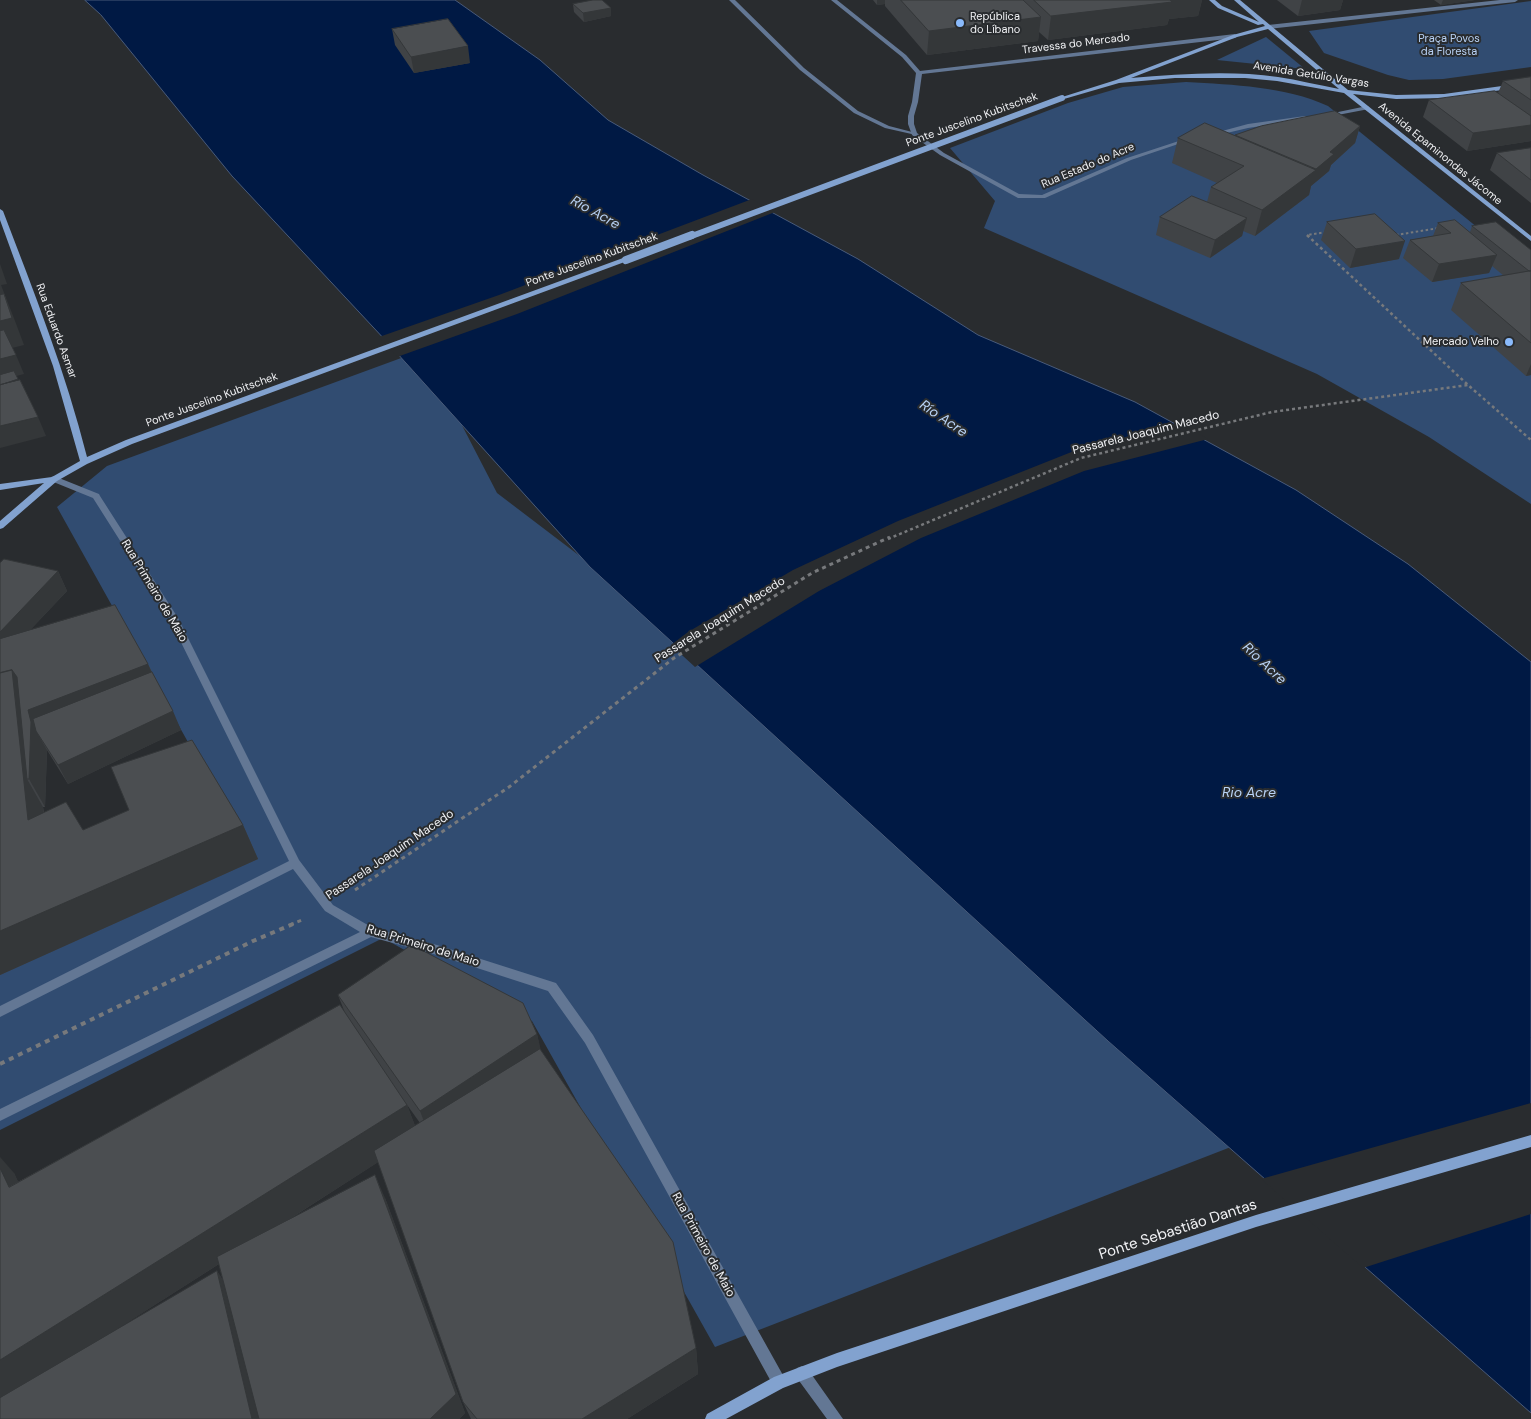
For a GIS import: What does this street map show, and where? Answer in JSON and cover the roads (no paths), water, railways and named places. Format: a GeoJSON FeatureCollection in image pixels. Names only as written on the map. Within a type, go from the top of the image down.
{"type":"FeatureCollection","features":[{"type":"Feature","properties":{"kind":"main road","name":"Avenida Epaminondas Jácome"},"geometry":{"type":"LineString","coordinates":[[1212,0],[1220,6],[1268,27]]}},
{"type":"Feature","properties":{"kind":"main road","name":"Avenida Epaminondas Jácome"},"geometry":{"type":"LineString","coordinates":[[1237,0],[1346,92],[1531,239]]}},
{"type":"Feature","properties":{"kind":"main road","name":"Avenida Getúlio Vargas"},"geometry":{"type":"LineString","coordinates":[[1062,98],[1118,81],[1235,36],[1268,27]]}},
{"type":"Feature","properties":{"kind":"main road","name":"Avenida Getúlio Vargas"},"geometry":{"type":"LineString","coordinates":[[1118,81],[1175,76],[1245,76],[1277,79],[1346,92],[1396,97],[1444,96],[1531,84]]}},
{"type":"Feature","properties":{"kind":"main road","name":"Ponte Juscelino Kubitschek"},"geometry":{"type":"LineString","coordinates":[[54,479],[84,462],[129,442],[1062,98]]}},
{"type":"Feature","properties":{"kind":"main road","name":"Rua Eduardo Asmar"},"geometry":{"type":"LineString","coordinates":[[0,211],[58,365],[73,415],[84,462]]}},
{"type":"Feature","properties":{"kind":"main road"},"geometry":{"type":"LineString","coordinates":[[0,487],[54,479]]}},
{"type":"Feature","properties":{"kind":"main road"},"geometry":{"type":"LineString","coordinates":[[0,526],[54,479]]}},
{"type":"Feature","properties":{"kind":"main road","name":"Ponte Sebastião Dantas"},"geometry":{"type":"LineString","coordinates":[[712,1419],[779,1382],[837,1360],[1256,1221],[1531,1141]]}},
{"type":"Feature","properties":{"kind":"street"},"geometry":{"type":"LineString","coordinates":[[732,0],[802,69],[856,112],[887,127],[914,134]]}},
{"type":"Feature","properties":{"kind":"street"},"geometry":{"type":"LineString","coordinates":[[834,0],[904,56],[919,72],[910,124],[914,134]]}},
{"type":"Feature","properties":{"kind":"street"},"geometry":{"type":"LineString","coordinates":[[1268,27],[1515,0]]}},
{"type":"Feature","properties":{"kind":"street","name":"Travessa do Mercado"},"geometry":{"type":"LineString","coordinates":[[919,72],[1235,36]]}},
{"type":"Feature","properties":{"kind":"street"},"geometry":{"type":"LineString","coordinates":[[1322,115],[1367,108]]}},
{"type":"Feature","properties":{"kind":"street"},"geometry":{"type":"LineString","coordinates":[[1203,136],[1248,126],[1314,116]]}},
{"type":"Feature","properties":{"kind":"street","name":"Rua Estado do Acre"},"geometry":{"type":"LineString","coordinates":[[914,134],[942,154],[1018,196],[1035,197],[1043,197],[1064,189],[1129,158],[1194,138]]}},
{"type":"Feature","properties":{"kind":"street","name":"Rua Primeiro de Maio"},"geometry":{"type":"LineString","coordinates":[[54,479],[96,496],[173,618],[295,863],[329,908],[370,932],[436,950],[552,987],[589,1039],[779,1382]]}},
{"type":"Feature","properties":{"kind":"street"},"geometry":{"type":"LineString","coordinates":[[0,1012],[295,863]]}},
{"type":"Feature","properties":{"kind":"street"},"geometry":{"type":"LineString","coordinates":[[0,1115],[370,932]]}},
{"type":"Feature","properties":{"kind":"street"},"geometry":{"type":"LineString","coordinates":[[802,1373],[836,1419]]}},
{"type":"Feature","properties":{"kind":"water","name":"Rio Acre"},"geometry":{"type":"Polygon","coordinates":[[[85,0],[455,0],[540,60],[608,120],[703,175],[858,259],[978,335],[1135,402],[1296,490],[1408,564],[1531,662],[1531,1413],[1108,1041],[590,567],[387,342],[232,176],[101,15],[85,0]]]}},
{"type":"Feature","properties":{"kind":"place","name":"República do Líbano"},"geometry":{"type":"Point","coordinates":[960,23]}},
{"type":"Feature","properties":{"kind":"place","name":"Mercado Velho"},"geometry":{"type":"Point","coordinates":[1509,342]}},
{"type":"Feature","properties":{"kind":"park label","name":"Praça Povos da Floresta"},"geometry":{"type":"Point","coordinates":[1449,45]}},
{"type":"Feature","properties":{"kind":"water label","name":"Río Acre"},"geometry":{"type":"Point","coordinates":[595,213]}},
{"type":"Feature","properties":{"kind":"water label","name":"Río Acre"},"geometry":{"type":"Point","coordinates":[943,419]}},
{"type":"Feature","properties":{"kind":"water label","name":"Río Acre"},"geometry":{"type":"Point","coordinates":[1264,664]}}]}
